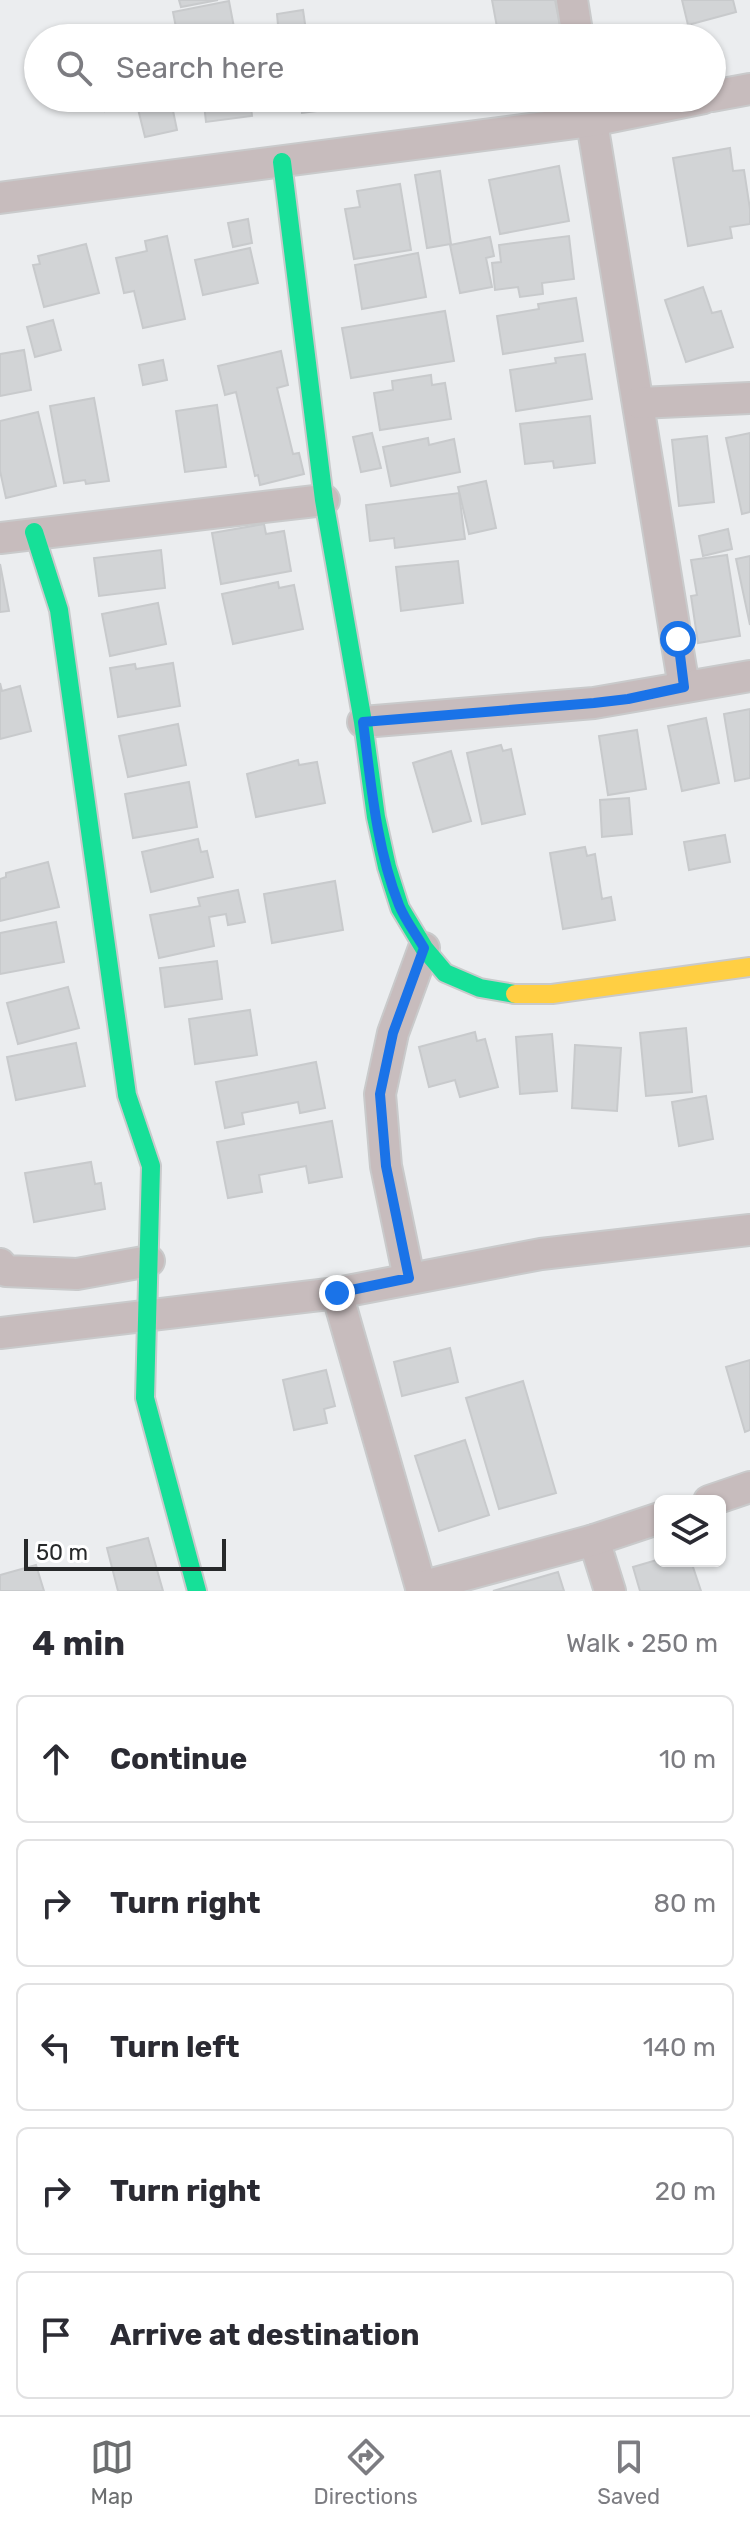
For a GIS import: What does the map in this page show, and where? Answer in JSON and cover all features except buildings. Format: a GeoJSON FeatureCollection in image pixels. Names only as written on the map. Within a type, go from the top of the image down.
{"type":"FeatureCollection","features":[{"type":"Feature","properties":{"kind":"street"},"geometry":{"type":"LineString","coordinates":[[572,0],[576,24]]}},
{"type":"Feature","properties":{"kind":"street"},"geometry":{"type":"LineString","coordinates":[[726,93],[750,89]]}},
{"type":"Feature","properties":{"kind":"street"},"geometry":{"type":"LineString","coordinates":[[0,198],[282,162],[573,112]]}},
{"type":"Feature","properties":{"kind":"street"},"geometry":{"type":"LineString","coordinates":[[590,112],[684,687]]}},
{"type":"Feature","properties":{"kind":"street"},"geometry":{"type":"LineString","coordinates":[[282,162],[324,500],[363,722],[376,817],[400,908],[424,948],[445,973],[480,988],[512,994],[552,994],[750,967]]}},
{"type":"Feature","properties":{"kind":"street"},"geometry":{"type":"LineString","coordinates":[[639,403],[750,398]]}},
{"type":"Feature","properties":{"kind":"street"},"geometry":{"type":"LineString","coordinates":[[0,538],[324,500]]}},
{"type":"Feature","properties":{"kind":"street"},"geometry":{"type":"LineString","coordinates":[[34,532],[59,610],[127,1095],[151,1166],[145,1398],[197,1591]]}},
{"type":"Feature","properties":{"kind":"street"},"geometry":{"type":"LineString","coordinates":[[363,722],[628,699],[750,676]]}},
{"type":"Feature","properties":{"kind":"street"},"geometry":{"type":"LineString","coordinates":[[409,1278],[386,1166],[380,1094],[393,1033],[424,948]]}},
{"type":"Feature","properties":{"kind":"street"},"geometry":{"type":"LineString","coordinates":[[0,1333],[337,1293],[541,1254],[750,1230]]}},
{"type":"Feature","properties":{"kind":"street"},"geometry":{"type":"LineString","coordinates":[[0,1264],[6,1271],[77,1274],[149,1261]]}},
{"type":"Feature","properties":{"kind":"street"},"geometry":{"type":"LineString","coordinates":[[337,1293],[422,1589],[654,1520]]}},
{"type":"Feature","properties":{"kind":"street"},"geometry":{"type":"LineString","coordinates":[[726,1495],[750,1487]]}},
{"type":"Feature","properties":{"kind":"street"},"geometry":{"type":"LineString","coordinates":[[594,1540],[610,1591]]}},
{"type":"Feature","properties":{"kind":"traffic: fast"},"geometry":{"type":"LineString","coordinates":[[282,162],[324,500],[387,867],[400,908],[424,948],[445,973],[480,988],[515,994]]}},
{"type":"Feature","properties":{"kind":"traffic: fast"},"geometry":{"type":"LineString","coordinates":[[34,532],[59,610],[127,1095],[151,1166],[145,1398],[197,1591]]}},
{"type":"Feature","properties":{"kind":"traffic: slow"},"geometry":{"type":"LineString","coordinates":[[515,994],[552,994],[750,967]]}},
{"type":"Feature","properties":{"kind":"route"},"geometry":{"type":"LineString","coordinates":[[337,1293],[409,1278],[386,1166],[380,1094],[393,1033],[424,948],[400,908],[387,867],[376,817],[363,722],[594,703],[684,687],[678,639]]}}]}
